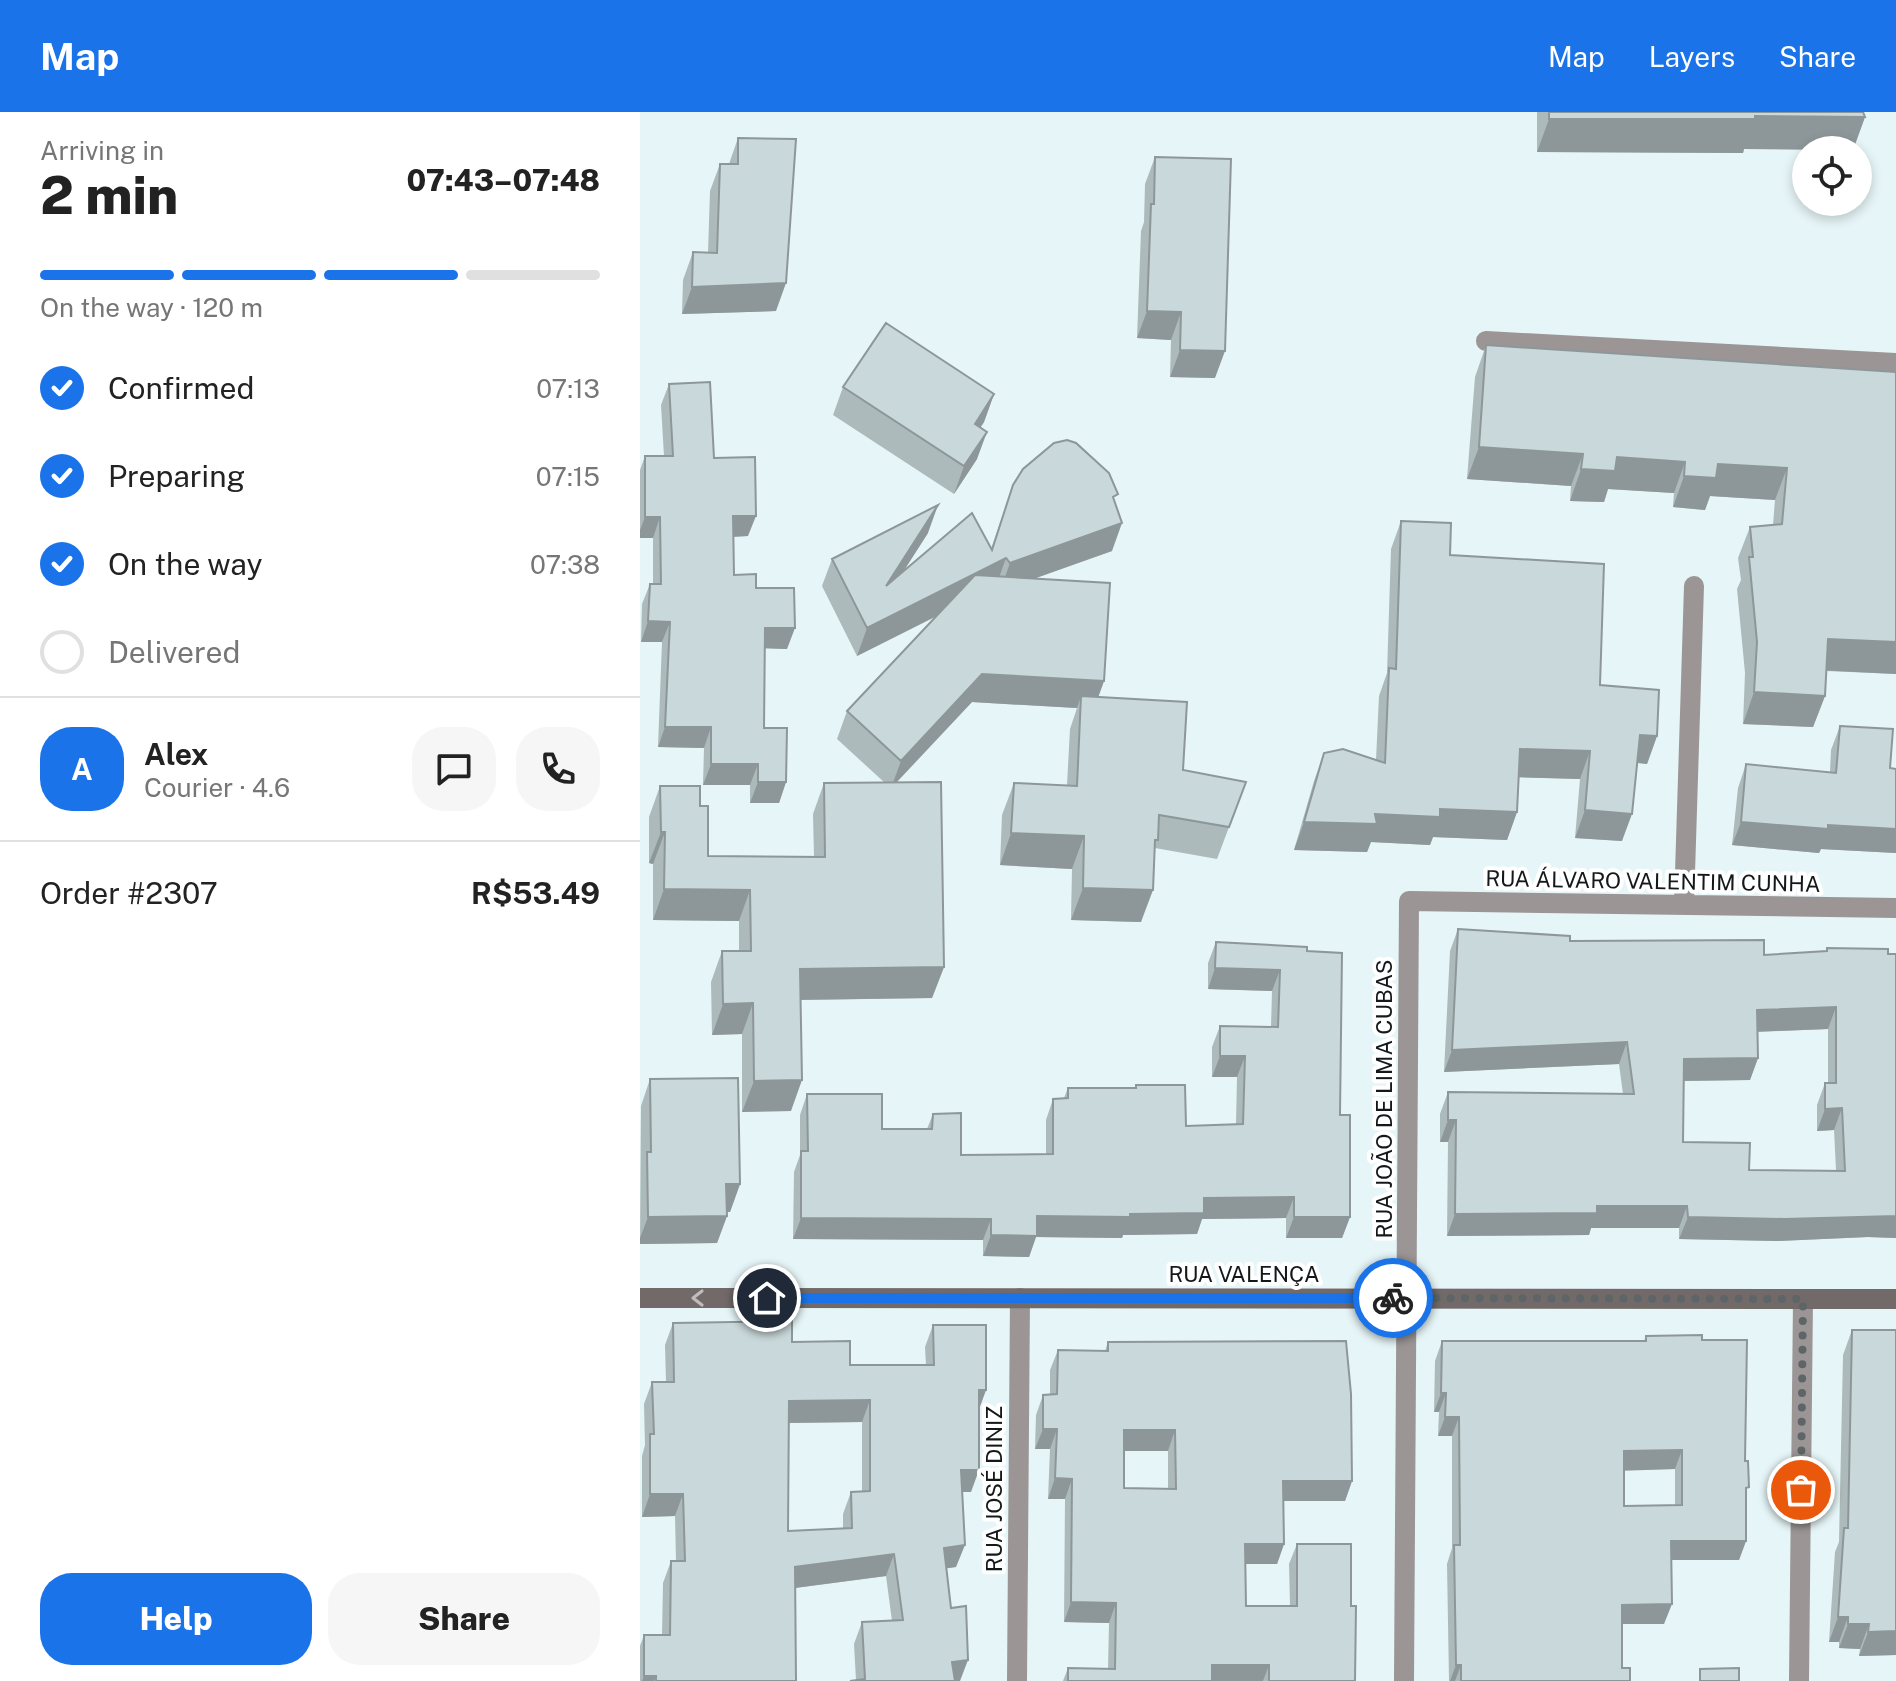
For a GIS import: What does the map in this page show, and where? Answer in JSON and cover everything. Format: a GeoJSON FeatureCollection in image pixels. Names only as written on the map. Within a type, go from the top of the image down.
{"type":"FeatureCollection","features":[{"type":"Feature","properties":{"kind":"main road","name":"RUA VALENÇA"},"geometry":{"type":"LineString","coordinates":[[640,1298],[1896,1299]]}},
{"type":"Feature","properties":{"kind":"street"},"geometry":{"type":"LineString","coordinates":[[1486,341],[1896,363]]}},
{"type":"Feature","properties":{"kind":"street"},"geometry":{"type":"LineString","coordinates":[[1684,905],[1694,586]]}},
{"type":"Feature","properties":{"kind":"street","name":"RUA ÁLVARO VALENTIM CUNHA"},"geometry":{"type":"LineString","coordinates":[[1409,901],[1896,908]]}},
{"type":"Feature","properties":{"kind":"street","name":"RUA JOÃO DE LIMA CUBAS"},"geometry":{"type":"LineString","coordinates":[[1404,1681],[1409,901]]}},
{"type":"Feature","properties":{"kind":"street","name":"RUA JOSÉ DINIZ"},"geometry":{"type":"LineString","coordinates":[[1017,1681],[1020,1298]]}},
{"type":"Feature","properties":{"kind":"street"},"geometry":{"type":"LineString","coordinates":[[1799,1681],[1803,1299]]}},
{"type":"Feature","properties":{"kind":"building"},"geometry":{"type":"Polygon","coordinates":[[[1549,112],[1863,112],[1865,117],[1549,119],[1549,112]]]}},
{"type":"Feature","properties":{"kind":"building"},"geometry":{"type":"Polygon","coordinates":[[[738,138],[796,139],[786,283],[692,287],[693,252],[717,253],[720,164],[738,164],[738,138]]]}},
{"type":"Feature","properties":{"kind":"building"},"geometry":{"type":"Polygon","coordinates":[[[1155,157],[1231,159],[1225,351],[1180,350],[1181,312],[1147,311],[1155,157]]]}},
{"type":"Feature","properties":{"kind":"building"},"geometry":{"type":"Polygon","coordinates":[[[886,323],[994,394],[975,424],[987,432],[964,466],[843,387],[886,323]]]}},
{"type":"Feature","properties":{"kind":"building"},"geometry":{"type":"Polygon","coordinates":[[[1486,345],[1896,372],[1896,642],[1828,639],[1825,696],[1754,692],[1757,642],[1749,557],[1753,557],[1750,527],[1782,524],[1787,468],[1718,464],[1716,478],[1684,476],[1685,462],[1617,457],[1615,471],[1581,469],[1583,454],[1479,447],[1486,345]]]}},
{"type":"Feature","properties":{"kind":"building"},"geometry":{"type":"Polygon","coordinates":[[[710,382],[714,458],[755,457],[756,516],[733,516],[734,575],[756,574],[756,588],[794,588],[795,628],[765,628],[764,728],[787,728],[786,782],[758,782],[758,764],[711,764],[711,727],[665,727],[670,622],[648,621],[650,584],[661,584],[660,517],[645,517],[645,456],[673,456],[669,384],[710,382]]]}},
{"type":"Feature","properties":{"kind":"building"},"geometry":{"type":"Polygon","coordinates":[[[1067,440],[1076,443],[1109,473],[1118,494],[1113,497],[1122,523],[1010,563],[1006,558],[867,628],[832,559],[938,505],[886,586],[972,513],[992,550],[1013,485],[1023,469],[1054,443],[1067,440]]]}},
{"type":"Feature","properties":{"kind":"building"},"geometry":{"type":"Polygon","coordinates":[[[1401,521],[1451,523],[1450,555],[1604,564],[1600,685],[1659,690],[1657,736],[1640,735],[1632,814],[1585,810],[1590,751],[1520,749],[1517,812],[1440,809],[1440,817],[1375,814],[1377,824],[1304,822],[1324,753],[1343,749],[1385,763],[1389,668],[1396,669],[1401,521]]]}},
{"type":"Feature","properties":{"kind":"building"},"geometry":{"type":"Polygon","coordinates":[[[975,575],[1110,583],[1104,681],[982,674],[901,761],[847,711],[975,575]]]}},
{"type":"Feature","properties":{"kind":"building"},"geometry":{"type":"Polygon","coordinates":[[[1081,696],[1187,702],[1183,770],[1246,782],[1229,827],[1159,815],[1153,890],[1083,888],[1084,836],[1011,833],[1014,783],[1077,786],[1081,696]]]}},
{"type":"Feature","properties":{"kind":"building"},"geometry":{"type":"Polygon","coordinates":[[[1840,726],[1893,729],[1890,768],[1896,769],[1896,829],[1828,825],[1828,829],[1741,822],[1746,764],[1836,773],[1840,726]]]}},
{"type":"Feature","properties":{"kind":"building"},"geometry":{"type":"Polygon","coordinates":[[[941,782],[944,967],[800,969],[802,1080],[754,1081],[753,1003],[723,1004],[722,951],[751,951],[750,890],[664,889],[665,832],[661,832],[660,786],[700,786],[700,806],[708,806],[708,856],[825,857],[824,783],[941,782]]]}},
{"type":"Feature","properties":{"kind":"building"},"geometry":{"type":"Polygon","coordinates":[[[1458,929],[1570,936],[1570,941],[1764,940],[1764,955],[1827,951],[1827,948],[1888,949],[1888,954],[1896,954],[1896,1216],[1785,1219],[1688,1217],[1687,1206],[1597,1206],[1597,1213],[1455,1214],[1456,1120],[1448,1120],[1448,1092],[1634,1094],[1627,1042],[1452,1050],[1458,929]],[[1836,1007],[1757,1010],[1758,1058],[1684,1059],[1683,1142],[1750,1143],[1749,1170],[1845,1171],[1842,1108],[1825,1109],[1825,1083],[1836,1083],[1836,1007]]]}},
{"type":"Feature","properties":{"kind":"building"},"geometry":{"type":"Polygon","coordinates":[[[1216,942],[1307,947],[1307,951],[1342,953],[1340,1115],[1350,1115],[1350,1217],[1294,1217],[1294,1197],[1204,1198],[1204,1213],[1130,1214],[1130,1217],[1037,1216],[1037,1236],[991,1235],[991,1219],[801,1218],[801,1151],[808,1151],[807,1094],[882,1094],[882,1129],[932,1129],[933,1114],[961,1113],[961,1155],[1053,1154],[1053,1099],[1068,1098],[1068,1088],[1185,1085],[1186,1126],[1243,1124],[1245,1056],[1220,1056],[1220,1026],[1278,1027],[1280,970],[1215,968],[1216,942]]]}},
{"type":"Feature","properties":{"kind":"building"},"geometry":{"type":"Polygon","coordinates":[[[738,1078],[740,1184],[726,1184],[727,1216],[648,1217],[650,1079],[738,1078]]]}},
{"type":"Feature","properties":{"kind":"building"},"geometry":{"type":"Polygon","coordinates":[[[792,1321],[792,1342],[850,1341],[850,1365],[934,1365],[933,1325],[986,1325],[986,1390],[979,1390],[979,1470],[961,1470],[965,1545],[944,1548],[951,1608],[966,1606],[968,1660],[952,1662],[955,1681],[850,1681],[865,1679],[862,1622],[903,1620],[894,1554],[795,1567],[796,1681],[656,1681],[656,1676],[644,1676],[644,1635],[670,1635],[671,1561],[685,1561],[683,1494],[650,1494],[650,1434],[654,1434],[652,1382],[674,1382],[673,1323],[792,1321]],[[870,1400],[789,1401],[788,1531],[852,1528],[851,1492],[870,1491],[870,1400]]]}},
{"type":"Feature","properties":{"kind":"building"},"geometry":{"type":"Polygon","coordinates":[[[1852,1330],[1896,1330],[1896,1631],[1868,1632],[1869,1624],[1848,1624],[1848,1617],[1838,1617],[1844,1528],[1848,1528],[1852,1330]]]}},
{"type":"Feature","properties":{"kind":"building"},"geometry":{"type":"Polygon","coordinates":[[[1702,1335],[1702,1340],[1747,1340],[1745,1461],[1748,1461],[1749,1487],[1746,1488],[1746,1541],[1671,1541],[1672,1604],[1622,1605],[1622,1668],[1630,1668],[1630,1681],[1461,1681],[1461,1665],[1456,1665],[1454,1545],[1460,1545],[1459,1417],[1445,1417],[1446,1393],[1441,1393],[1442,1341],[1646,1341],[1646,1336],[1702,1335]],[[1682,1450],[1624,1451],[1624,1506],[1682,1505],[1682,1450]]]}},
{"type":"Feature","properties":{"kind":"building"},"geometry":{"type":"Polygon","coordinates":[[[1346,1341],[1351,1394],[1352,1481],[1283,1481],[1284,1544],[1245,1544],[1246,1606],[1297,1606],[1297,1544],[1351,1544],[1351,1606],[1356,1606],[1355,1681],[1269,1681],[1269,1665],[1212,1665],[1212,1681],[1068,1681],[1068,1668],[1115,1669],[1116,1603],[1071,1602],[1072,1479],[1055,1478],[1057,1429],[1043,1429],[1043,1395],[1057,1394],[1058,1350],[1108,1351],[1108,1342],[1346,1341]],[[1124,1430],[1124,1488],[1176,1489],[1175,1430],[1124,1430]]]}},
{"type":"Feature","properties":{"kind":"building"},"geometry":{"type":"Polygon","coordinates":[[[1739,1668],[1739,1681],[1700,1681],[1700,1669],[1739,1668]]]}},
{"type":"Feature","properties":{"kind":"way so far"},"geometry":{"type":"LineString","coordinates":[[1393,1298],[1803,1299],[1801,1490]]}},
{"type":"Feature","properties":{"kind":"route"},"geometry":{"type":"LineString","coordinates":[[767,1298],[1393,1298]]}}]}
